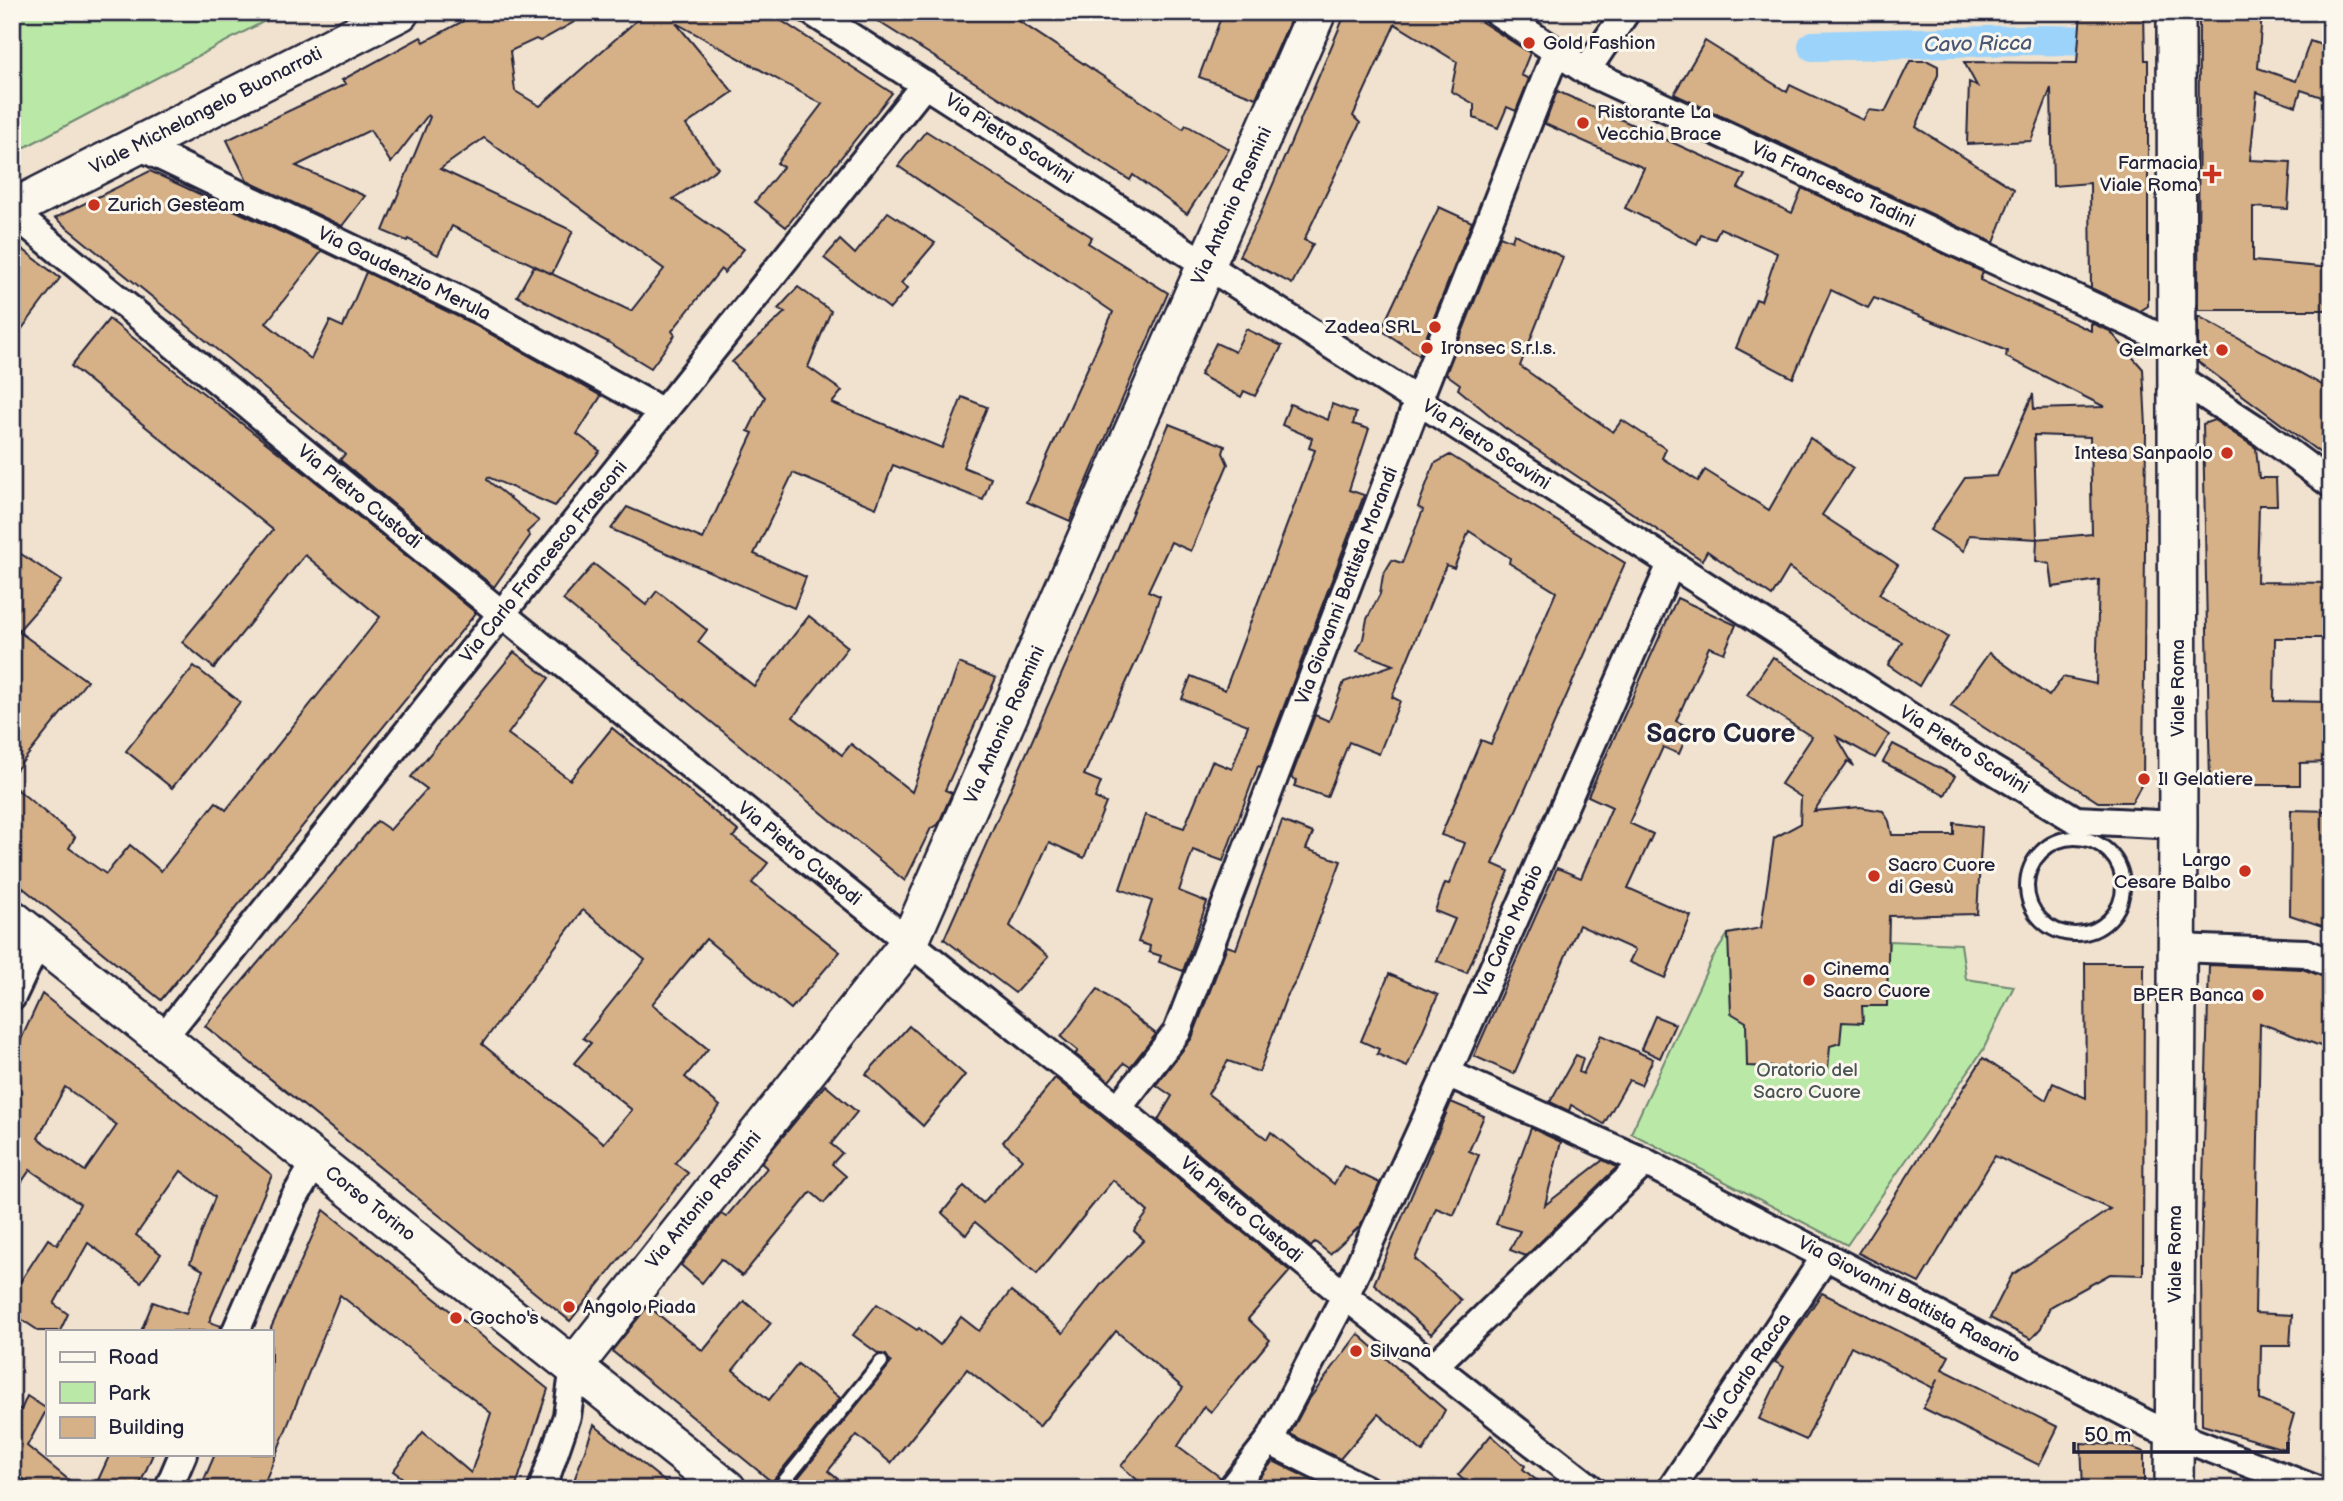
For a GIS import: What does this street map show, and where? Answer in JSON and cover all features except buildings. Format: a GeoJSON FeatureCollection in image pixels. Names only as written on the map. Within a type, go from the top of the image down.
{"type":"FeatureCollection","features":[{"type":"Feature","properties":{"kind":"street","name":"Viale Michelangelo Buonarroti"},"geometry":{"type":"LineString","coordinates":[[12,210],[400,12]]}},
{"type":"Feature","properties":{"kind":"street","name":"Via Pietro Scavini"},"geometry":{"type":"LineString","coordinates":[[812,12],[1990,768],[2073,829],[2178,825]]}},
{"type":"Feature","properties":{"kind":"street","name":"Via Antonio Rosmini"},"geometry":{"type":"LineString","coordinates":[[574,1366],[909,943],[1317,12]]}},
{"type":"Feature","properties":{"kind":"street","name":"Via Francesco Tadini"},"geometry":{"type":"LineString","coordinates":[[1497,12],[1586,71],[2177,361],[2264,434],[2331,484]]}},
{"type":"Feature","properties":{"kind":"street"},"geometry":{"type":"LineString","coordinates":[[1586,71],[1626,12]]}},
{"type":"Feature","properties":{"kind":"street","name":"Viale Roma"},"geometry":{"type":"LineString","coordinates":[[2174,1489],[2178,825],[2176,12]]}},
{"type":"Feature","properties":{"kind":"street","name":"Via Giovanni Battista Morandi"},"geometry":{"type":"LineString","coordinates":[[1118,1108],[1177,1032],[1418,401],[1556,52]]}},
{"type":"Feature","properties":{"kind":"street","name":"Via Carlo Francesco Frasconi"},"geometry":{"type":"LineString","coordinates":[[162,1039],[925,84]]}},
{"type":"Feature","properties":{"kind":"street","name":"Via Gaudenzio Merula"},"geometry":{"type":"LineString","coordinates":[[139,146],[476,308],[663,412]]}},
{"type":"Feature","properties":{"kind":"street","name":"Via Pietro Custodi"},"geometry":{"type":"LineString","coordinates":[[12,210],[502,614],[1118,1108],[1345,1296],[1592,1489]]}},
{"type":"Feature","properties":{"kind":"street","name":"Via Carlo Morbio"},"geometry":{"type":"LineString","coordinates":[[1231,1489],[1269,1441],[1345,1296],[1447,1073],[1671,564]]}},
{"type":"Feature","properties":{"kind":"street"},"geometry":{"type":"LineString","coordinates":[[12,998],[26,930]]}},
{"type":"Feature","properties":{"kind":"street","name":"Corso Torino"},"geometry":{"type":"LineString","coordinates":[[26,930],[727,1489]]}},
{"type":"Feature","properties":{"kind":"street"},"geometry":{"type":"LineString","coordinates":[[2177,948],[2306,953],[2331,964]]}},
{"type":"Feature","properties":{"kind":"street","name":"Via Giovanni Battista Rasario"},"geometry":{"type":"LineString","coordinates":[[1447,1073],[1645,1162],[2174,1437],[2315,1489]]}},
{"type":"Feature","properties":{"kind":"street"},"geometry":{"type":"LineString","coordinates":[[236,1330],[293,1200],[316,1161]]}},
{"type":"Feature","properties":{"kind":"street"},"geometry":{"type":"LineString","coordinates":[[1434,1366],[1645,1162]]}},
{"type":"Feature","properties":{"kind":"street","name":"Via Carlo Racca"},"geometry":{"type":"LineString","coordinates":[[1671,1489],[1825,1257]]}},
{"type":"Feature","properties":{"kind":"street"},"geometry":{"type":"LineString","coordinates":[[542,1489],[567,1416],[574,1366]]}},
{"type":"Feature","properties":{"kind":"street"},"geometry":{"type":"LineString","coordinates":[[1269,1441],[1366,1489]]}},
{"type":"Feature","properties":{"kind":"street"},"geometry":{"type":"LineString","coordinates":[[168,1489],[182,1456]]}},
{"type":"Feature","properties":{"kind":"lane"},"geometry":{"type":"LineString","coordinates":[[2073,829],[2102,846],[2114,858],[2122,873],[2123,882],[2119,906],[2109,920],[2096,930],[2080,934],[2063,933],[2049,927],[2038,918],[2030,905],[2026,890],[2028,875],[2043,849],[2073,829]]}},
{"type":"Feature","properties":{"kind":"lane"},"geometry":{"type":"LineString","coordinates":[[778,1489],[881,1362]]}},
{"type":"Feature","properties":{"kind":"green space"},"geometry":{"type":"Polygon","coordinates":[[[12,12],[282,12],[12,154],[12,12]]]}},
{"type":"Feature","properties":{"kind":"green space","name":"Oratorio del Sacro Cuore"},"geometry":{"type":"Polygon","coordinates":[[[1743,931],[1745,954],[1888,954],[1889,941],[1961,944],[1966,979],[2014,986],[1983,1050],[1847,1245],[1631,1133],[1711,961],[1728,934],[1743,931]]]}},
{"type":"Feature","properties":{"kind":"waterway","name":"Cavo Ricca"},"geometry":{"type":"LineString","coordinates":[[1813,46],[2021,40],[2117,41]]}},
{"type":"Feature","properties":{"kind":"place","name":"Gold Fashion"},"geometry":{"type":"Point","coordinates":[1529,43]}},
{"type":"Feature","properties":{"kind":"place","name":"Ristorante La Vecchia Brace"},"geometry":{"type":"Point","coordinates":[1583,123]}},
{"type":"Feature","properties":{"kind":"place","name":"Farmacia Viale Roma"},"geometry":{"type":"Point","coordinates":[2212,174]}},
{"type":"Feature","properties":{"kind":"place","name":"Zurich Gesteam"},"geometry":{"type":"Point","coordinates":[94,205]}},
{"type":"Feature","properties":{"kind":"place","name":"Zadea SRL"},"geometry":{"type":"Point","coordinates":[1435,327]}},
{"type":"Feature","properties":{"kind":"place","name":"Ironsec S.r.l.s."},"geometry":{"type":"Point","coordinates":[1427,348]}},
{"type":"Feature","properties":{"kind":"place","name":"Gelmarket"},"geometry":{"type":"Point","coordinates":[2222,350]}},
{"type":"Feature","properties":{"kind":"place","name":"Intesa Sanpaolo"},"geometry":{"type":"Point","coordinates":[2227,453]}},
{"type":"Feature","properties":{"kind":"place","name":"Il Gelatiere"},"geometry":{"type":"Point","coordinates":[2144,779]}},
{"type":"Feature","properties":{"kind":"place","name":"Largo Cesare Balbo"},"geometry":{"type":"Point","coordinates":[2245,871]}},
{"type":"Feature","properties":{"kind":"place","name":"Sacro Cuore di Gesù"},"geometry":{"type":"Point","coordinates":[1874,876]}},
{"type":"Feature","properties":{"kind":"place","name":"Cinema Sacro Cuore"},"geometry":{"type":"Point","coordinates":[1809,980]}},
{"type":"Feature","properties":{"kind":"place","name":"BPER Banca"},"geometry":{"type":"Point","coordinates":[2258,995]}},
{"type":"Feature","properties":{"kind":"place","name":"Angolo Piada"},"geometry":{"type":"Point","coordinates":[569,1307]}},
{"type":"Feature","properties":{"kind":"place","name":"Gocho's"},"geometry":{"type":"Point","coordinates":[456,1318]}},
{"type":"Feature","properties":{"kind":"place","name":"Silvana"},"geometry":{"type":"Point","coordinates":[1356,1351]}},
{"type":"Feature","properties":{"kind":"district","name":"Sacro Cuore"},"geometry":{"type":"Point","coordinates":[1721,734]}}]}
